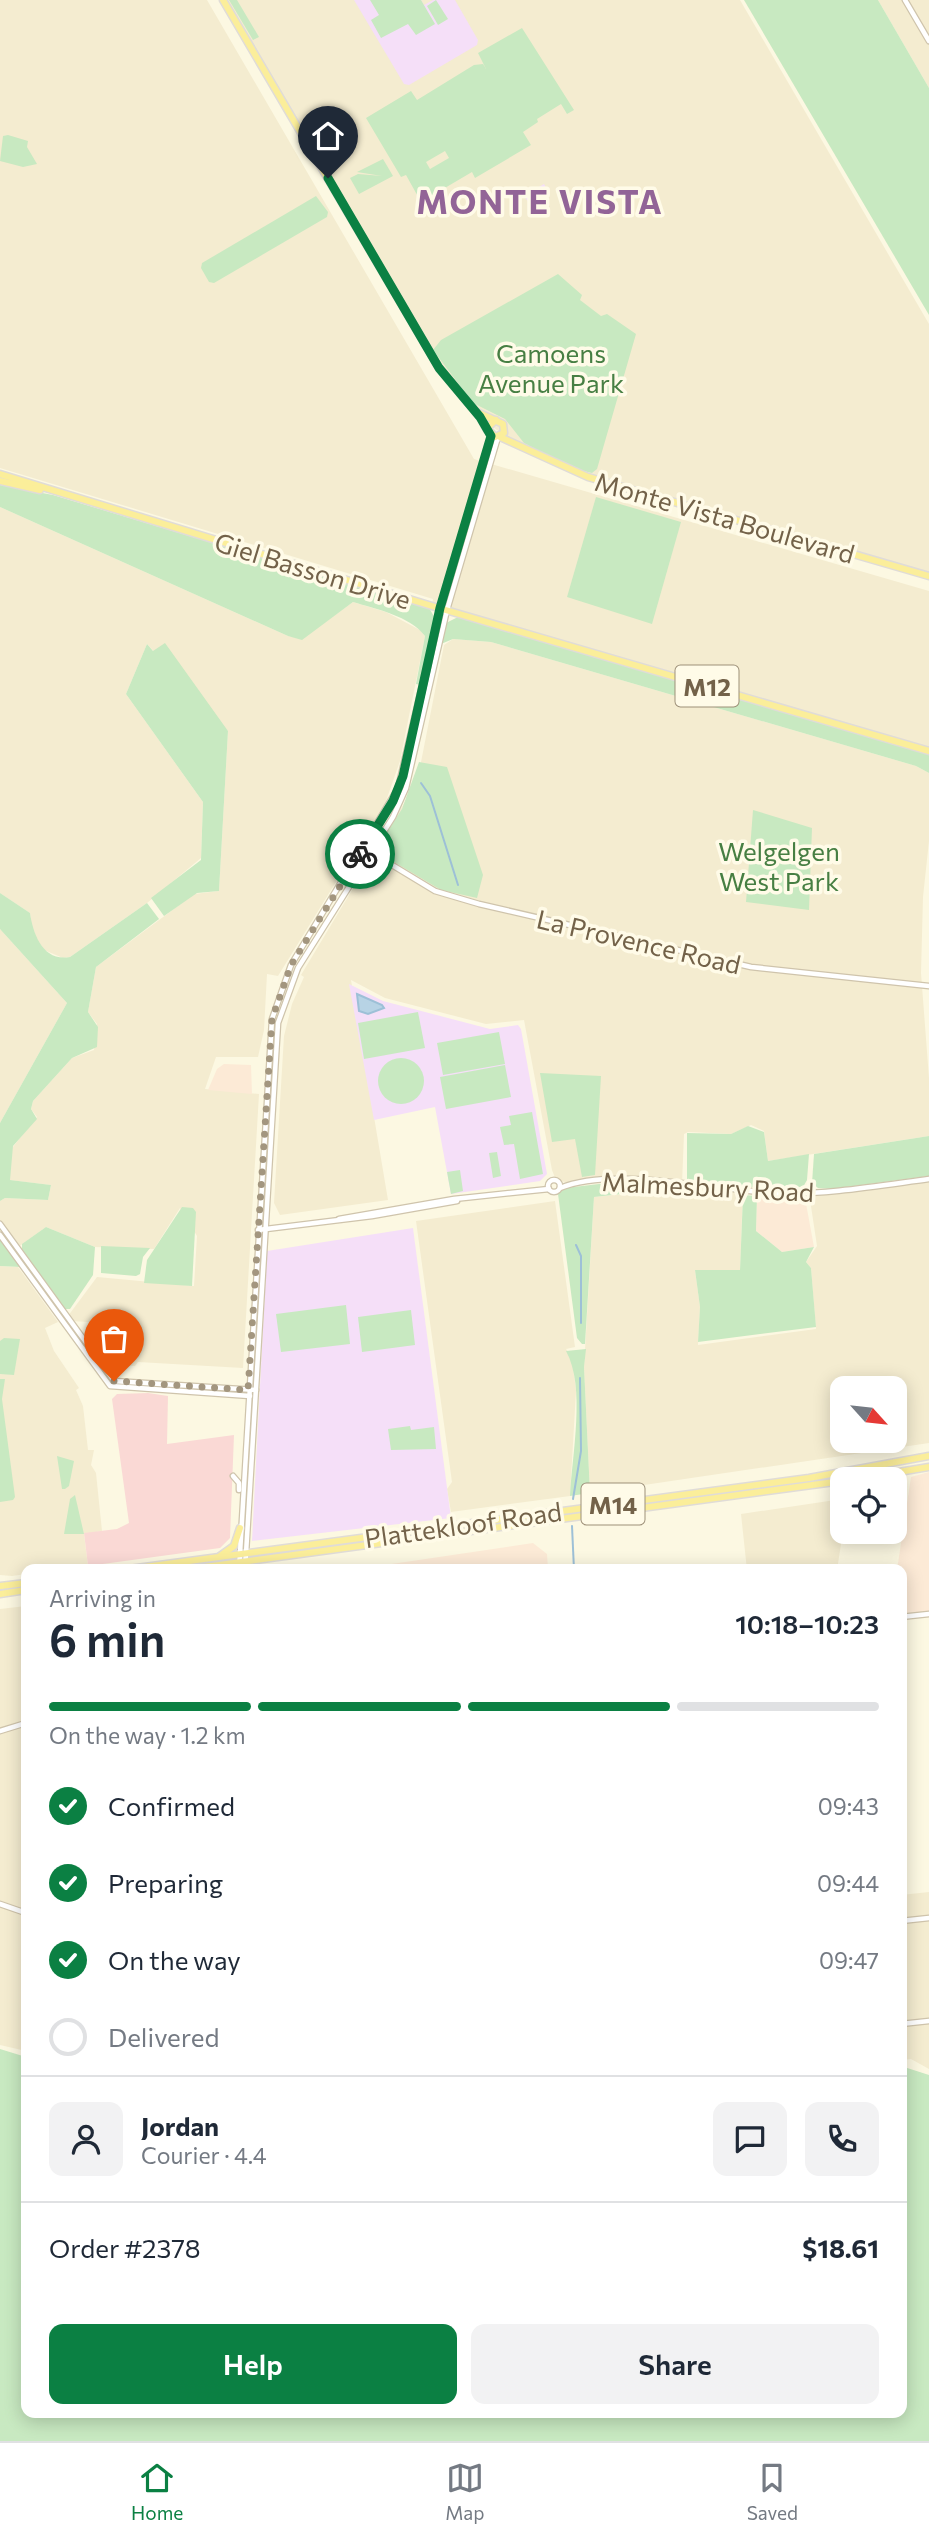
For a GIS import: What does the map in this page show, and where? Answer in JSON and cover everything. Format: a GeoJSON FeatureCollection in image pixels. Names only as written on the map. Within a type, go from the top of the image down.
{"type":"FeatureCollection","features":[{"type":"Feature","properties":{"kind":"main road"},"geometry":{"type":"LineString","coordinates":[[223,0],[439,368],[494,435]]}},
{"type":"Feature","properties":{"kind":"main road"},"geometry":{"type":"LineString","coordinates":[[476,411],[496,420]]}},
{"type":"Feature","properties":{"kind":"main road"},"geometry":{"type":"LineString","coordinates":[[494,435],[489,423],[496,420]]}},
{"type":"Feature","properties":{"kind":"main road","name":"Monte Vista Boulevard"},"geometry":{"type":"LineString","coordinates":[[496,420],[525,449]]}},
{"type":"Feature","properties":{"kind":"main road"},"geometry":{"type":"LineString","coordinates":[[494,435],[505,427]]}},
{"type":"Feature","properties":{"kind":"main road","name":"Monte Vista Boulevard"},"geometry":{"type":"LineString","coordinates":[[494,435],[588,477],[929,576]]}},
{"type":"Feature","properties":{"kind":"main road","name":"Giel Basson Drive"},"geometry":{"type":"LineString","coordinates":[[0,474],[444,609],[929,751]]}},
{"type":"Feature","properties":{"kind":"main road","name":"Giel Basson Drive"},"geometry":{"type":"LineString","coordinates":[[0,481],[60,493]]}},
{"type":"Feature","properties":{"kind":"main road","name":"Plattekloof Road"},"geometry":{"type":"LineString","coordinates":[[222,1564],[809,1478],[929,1456]]}},
{"type":"Feature","properties":{"kind":"main road"},"geometry":{"type":"LineString","coordinates":[[907,1471],[929,1467]]}},
{"type":"Feature","properties":{"kind":"main road","name":"Plattekloof Road"},"geometry":{"type":"LineString","coordinates":[[168,1564],[215,1558],[242,1561],[830,1483]]}},
{"type":"Feature","properties":{"kind":"main road"},"geometry":{"type":"LineString","coordinates":[[215,1558],[233,1548],[240,1528]]}},
{"type":"Feature","properties":{"kind":"main road"},"geometry":{"type":"LineString","coordinates":[[0,1586],[21,1584]]}},
{"type":"Feature","properties":{"kind":"main road"},"geometry":{"type":"LineString","coordinates":[[0,1594],[21,1591]]}},
{"type":"Feature","properties":{"kind":"street"},"geometry":{"type":"LineString","coordinates":[[905,0],[929,41]]}},
{"type":"Feature","properties":{"kind":"street"},"geometry":{"type":"LineString","coordinates":[[242,1561],[240,1528],[248,1390],[269,1044],[275,1006],[296,955],[393,801],[403,776],[444,609],[494,435]]}},
{"type":"Feature","properties":{"kind":"street"},"geometry":{"type":"LineString","coordinates":[[242,1561],[266,1230],[276,1043],[282,1009],[298,968],[393,817],[410,777],[444,609]]}},
{"type":"Feature","properties":{"kind":"street","name":"La Provence Road"},"geometry":{"type":"LineString","coordinates":[[364,848],[447,896],[637,943],[751,968],[929,986]]}},
{"type":"Feature","properties":{"kind":"street","name":"Malmesbury Road"},"geometry":{"type":"LineString","coordinates":[[559,1185],[614,1179],[734,1190],[809,1193],[929,1179]]}},
{"type":"Feature","properties":{"kind":"street"},"geometry":{"type":"LineString","coordinates":[[258,1230],[549,1186],[555,1180],[559,1185],[555,1192],[549,1186]]}},
{"type":"Feature","properties":{"kind":"street"},"geometry":{"type":"LineString","coordinates":[[0,1224],[111,1380],[248,1390],[255,1393]]}},
{"type":"Feature","properties":{"kind":"street"},"geometry":{"type":"LineString","coordinates":[[0,1234],[110,1386],[248,1396],[255,1393]]}},
{"type":"Feature","properties":{"kind":"street"},"geometry":{"type":"LineString","coordinates":[[233,1476],[239,1483],[241,1512]]}},
{"type":"Feature","properties":{"kind":"street"},"geometry":{"type":"LineString","coordinates":[[907,1616],[929,1614]]}},
{"type":"Feature","properties":{"kind":"street"},"geometry":{"type":"LineString","coordinates":[[0,1731],[21,1725]]}},
{"type":"Feature","properties":{"kind":"street"},"geometry":{"type":"LineString","coordinates":[[0,1904],[21,1911]]}},
{"type":"Feature","properties":{"kind":"street"},"geometry":{"type":"LineString","coordinates":[[907,1920],[929,1918]]}},
{"type":"Feature","properties":{"kind":"street"},"geometry":{"type":"LineString","coordinates":[[907,2023],[929,2021]]}},
{"type":"Feature","properties":{"kind":"shaded area"},"geometry":{"type":"Polygon","coordinates":[[[0,0],[207,0],[474,459],[929,591],[929,750],[432,606],[433,599],[0,468],[0,0]]]}},
{"type":"Feature","properties":{"kind":"shaded area"},"geometry":{"type":"Polygon","coordinates":[[[222,0],[740,0],[929,324],[929,576],[598,481],[518,444],[494,428],[453,386],[222,0]]]}},
{"type":"Feature","properties":{"kind":"shaded area"},"geometry":{"type":"Polygon","coordinates":[[[354,0],[421,0],[424,5],[433,0],[455,0],[478,40],[477,45],[409,85],[404,84],[354,0]]]}},
{"type":"Feature","properties":{"kind":"shaded area"},"geometry":{"type":"Polygon","coordinates":[[[878,0],[929,0],[929,88],[878,0]]]}},
{"type":"Feature","properties":{"kind":"shaded area"},"geometry":{"type":"Polygon","coordinates":[[[544,184],[550,195],[532,207],[524,196],[544,184]]]}},
{"type":"Feature","properties":{"kind":"shaded area"},"geometry":{"type":"Polygon","coordinates":[[[0,507],[288,636],[303,638],[353,602],[386,612],[420,630],[425,636],[400,761],[386,801],[278,976],[267,974],[264,1030],[258,1057],[216,1057],[205,1089],[259,1094],[243,1368],[138,1362],[135,1366],[119,1365],[107,1323],[71,1321],[68,1316],[97,1277],[194,1286],[197,1236],[180,1208],[154,1249],[95,1247],[46,1227],[17,1248],[0,1224],[0,1201],[5,1198],[48,1200],[51,1185],[9,1180],[12,1148],[37,1117],[31,1109],[33,1101],[72,1058],[94,1050],[97,1024],[88,1012],[96,967],[194,894],[219,891],[228,731],[147,644],[126,694],[203,802],[201,858],[147,903],[70,957],[63,958],[44,950],[32,932],[30,913],[0,893],[0,507]]]}},
{"type":"Feature","properties":{"kind":"shaded area"},"geometry":{"type":"Polygon","coordinates":[[[453,639],[491,642],[916,766],[929,773],[929,841],[923,897],[921,973],[929,1078],[929,1136],[768,1161],[764,1131],[751,1125],[731,1134],[688,1132],[684,1134],[682,1184],[743,1190],[740,1270],[695,1270],[700,1307],[698,1345],[816,1329],[811,1268],[806,1262],[817,1246],[809,1193],[929,1179],[929,1443],[907,1446],[907,1376],[830,1376],[830,1453],[861,1453],[590,1493],[584,1367],[594,1197],[623,1194],[624,1179],[570,1183],[556,1180],[524,1020],[486,1024],[385,998],[351,980],[388,1200],[280,1215],[274,1203],[284,1036],[292,1004],[304,977],[301,975],[409,795],[421,762],[444,645],[453,639]]]}},
{"type":"Feature","properties":{"kind":"shaded area"},"geometry":{"type":"Polygon","coordinates":[[[0,929],[67,1003],[0,1123],[0,929]]]}},
{"type":"Feature","properties":{"kind":"shaded area"},"geometry":{"type":"Polygon","coordinates":[[[349,984],[383,1001],[490,1029],[518,1025],[521,1029],[547,1174],[540,1181],[451,1194],[435,1107],[374,1120],[349,984]]]}},
{"type":"Feature","properties":{"kind":"shaded area"},"geometry":{"type":"Polygon","coordinates":[[[224,1064],[251,1065],[252,1094],[208,1090],[217,1069],[224,1064]]]}},
{"type":"Feature","properties":{"kind":"shaded area"},"geometry":{"type":"Polygon","coordinates":[[[757,1196],[805,1198],[814,1247],[782,1252],[756,1231],[757,1196]]]}},
{"type":"Feature","properties":{"kind":"shaded area"},"geometry":{"type":"Polygon","coordinates":[[[555,1201],[575,1347],[566,1349],[572,1358],[576,1391],[570,1496],[451,1512],[447,1489],[452,1482],[416,1221],[555,1201]]]}},
{"type":"Feature","properties":{"kind":"shaded area"},"geometry":{"type":"Polygon","coordinates":[[[413,1228],[451,1518],[252,1541],[267,1251],[413,1228]]]}},
{"type":"Feature","properties":{"kind":"shaded area"},"geometry":{"type":"Polygon","coordinates":[[[0,1266],[18,1267],[58,1322],[45,1328],[54,1351],[79,1388],[76,1390],[83,1406],[88,1450],[94,1450],[91,1465],[96,1473],[102,1531],[84,1534],[88,1564],[21,1564],[21,1575],[0,1575],[0,1266]]]}},
{"type":"Feature","properties":{"kind":"shaded area"},"geometry":{"type":"Polygon","coordinates":[[[148,1393],[168,1396],[167,1444],[234,1435],[230,1538],[220,1548],[88,1564],[84,1533],[117,1529],[129,1523],[112,1399],[117,1394],[148,1393]]]}},
{"type":"Feature","properties":{"kind":"shaded area"},"geometry":{"type":"Polygon","coordinates":[[[929,1472],[929,1614],[907,1616],[907,1564],[898,1564],[901,1544],[907,1544],[907,1504],[911,1477],[929,1472]]]}},
{"type":"Feature","properties":{"kind":"shaded area"},"geometry":{"type":"Polygon","coordinates":[[[830,1501],[830,1544],[841,1544],[838,1564],[746,1564],[741,1514],[830,1501]]]}},
{"type":"Feature","properties":{"kind":"shaded area"},"geometry":{"type":"Polygon","coordinates":[[[533,1543],[547,1554],[548,1564],[391,1564],[533,1543]]]}},
{"type":"Feature","properties":{"kind":"shaded area"},"geometry":{"type":"Polygon","coordinates":[[[21,1607],[21,2050],[0,2045],[0,1609],[21,1607]]]}},
{"type":"Feature","properties":{"kind":"shaded area"},"geometry":{"type":"Polygon","coordinates":[[[929,1892],[929,2069],[907,2059],[907,1894],[929,1892]]]}},
{"type":"Feature","properties":{"kind":"green space"},"geometry":{"type":"Polygon","coordinates":[[[229,0],[237,0],[259,37],[253,40],[229,0]]]}},
{"type":"Feature","properties":{"kind":"green space"},"geometry":{"type":"Polygon","coordinates":[[[370,0],[421,0],[435,24],[416,35],[408,24],[381,38],[371,20],[379,15],[370,0]]]}},
{"type":"Feature","properties":{"kind":"green space"},"geometry":{"type":"Polygon","coordinates":[[[436,0],[448,19],[438,25],[427,6],[436,0]]]}},
{"type":"Feature","properties":{"kind":"green space"},"geometry":{"type":"Polygon","coordinates":[[[744,0],[878,0],[929,88],[929,315],[744,0]]]}},
{"type":"Feature","properties":{"kind":"green space"},"geometry":{"type":"Polygon","coordinates":[[[522,28],[574,110],[567,114],[561,104],[537,119],[538,122],[523,132],[531,145],[475,178],[472,172],[421,202],[406,175],[401,177],[366,118],[411,91],[417,100],[474,65],[483,64],[486,69],[478,53],[522,28]],[[445,151],[426,162],[430,169],[449,158],[445,151]]]}},
{"type":"Feature","properties":{"kind":"green space"},"geometry":{"type":"Polygon","coordinates":[[[3,136],[28,141],[27,147],[37,164],[23,167],[0,161],[3,136]]]}},
{"type":"Feature","properties":{"kind":"green space"},"geometry":{"type":"Polygon","coordinates":[[[383,159],[393,176],[359,194],[350,178],[358,174],[382,176],[357,172],[383,159]]]}},
{"type":"Feature","properties":{"kind":"green space"},"geometry":{"type":"Polygon","coordinates":[[[316,196],[328,212],[327,217],[214,283],[209,282],[201,268],[202,263],[316,196]]]}},
{"type":"Feature","properties":{"kind":"green space","name":"Camoens Avenue Park"},"geometry":{"type":"Polygon","coordinates":[[[558,274],[582,295],[580,300],[601,316],[607,314],[636,334],[597,469],[592,473],[572,468],[524,443],[505,419],[473,403],[433,350],[441,340],[558,274]]]}},
{"type":"Feature","properties":{"kind":"green space"},"geometry":{"type":"Polygon","coordinates":[[[0,485],[53,495],[429,608],[435,618],[421,685],[416,684],[425,636],[402,618],[353,602],[302,640],[288,636],[0,507],[0,485]]]}},
{"type":"Feature","properties":{"kind":"green space"},"geometry":{"type":"Polygon","coordinates":[[[596,497],[681,522],[652,624],[567,597],[596,497]]]}},
{"type":"Feature","properties":{"kind":"green space"},"geometry":{"type":"Polygon","coordinates":[[[458,617],[929,754],[929,773],[916,766],[491,642],[453,639],[441,644],[446,623],[458,617]]]}},
{"type":"Feature","properties":{"kind":"green space"},"geometry":{"type":"Polygon","coordinates":[[[165,643],[228,731],[219,891],[197,893],[164,916],[151,898],[201,860],[203,802],[126,694],[147,644],[153,651],[165,643]]]}},
{"type":"Feature","properties":{"kind":"green space"},"geometry":{"type":"Polygon","coordinates":[[[419,762],[447,767],[483,875],[477,898],[441,890],[379,853],[379,844],[402,809],[419,762]]]}},
{"type":"Feature","properties":{"kind":"green space","name":"Welgelgen West Park"},"geometry":{"type":"Polygon","coordinates":[[[753,810],[812,828],[809,910],[746,902],[753,810]]]}},
{"type":"Feature","properties":{"kind":"green space"},"geometry":{"type":"Polygon","coordinates":[[[0,893],[30,913],[41,945],[46,951],[61,957],[70,957],[147,903],[159,919],[96,967],[88,1012],[98,1027],[97,1047],[72,1058],[33,1101],[31,1109],[37,1119],[13,1146],[10,1180],[51,1185],[48,1200],[5,1198],[0,1201],[0,1123],[67,1003],[0,929],[0,893]]]}},
{"type":"Feature","properties":{"kind":"green space"},"geometry":{"type":"Polygon","coordinates":[[[418,1012],[425,1048],[364,1059],[358,1023],[418,1012]]]}},
{"type":"Feature","properties":{"kind":"green space"},"geometry":{"type":"Polygon","coordinates":[[[499,1032],[505,1064],[443,1075],[437,1043],[499,1032]]]}},
{"type":"Feature","properties":{"kind":"green space"},"geometry":{"type":"Polygon","coordinates":[[[401,1058],[417,1065],[424,1081],[417,1097],[401,1104],[385,1097],[378,1081],[385,1065],[401,1058]]]}},
{"type":"Feature","properties":{"kind":"green space"},"geometry":{"type":"Polygon","coordinates":[[[505,1065],[511,1097],[446,1109],[440,1077],[505,1065]]]}},
{"type":"Feature","properties":{"kind":"green space"},"geometry":{"type":"Polygon","coordinates":[[[540,1073],[601,1076],[595,1175],[582,1177],[575,1139],[552,1142],[540,1073]]]}},
{"type":"Feature","properties":{"kind":"green space"},"geometry":{"type":"Polygon","coordinates":[[[532,1112],[543,1174],[520,1179],[514,1144],[504,1145],[500,1127],[511,1125],[509,1116],[532,1112]]]}},
{"type":"Feature","properties":{"kind":"green space"},"geometry":{"type":"Polygon","coordinates":[[[748,1126],[764,1132],[768,1161],[809,1154],[807,1180],[803,1187],[745,1187],[687,1180],[687,1133],[731,1134],[748,1126]]]}},
{"type":"Feature","properties":{"kind":"green space"},"geometry":{"type":"Polygon","coordinates":[[[929,1136],[929,1176],[832,1189],[818,1188],[812,1183],[814,1154],[929,1136]]]}},
{"type":"Feature","properties":{"kind":"green space"},"geometry":{"type":"Polygon","coordinates":[[[497,1152],[501,1176],[493,1178],[489,1153],[497,1152]]]}},
{"type":"Feature","properties":{"kind":"green space"},"geometry":{"type":"Polygon","coordinates":[[[460,1170],[463,1191],[451,1194],[447,1172],[460,1170]]]}},
{"type":"Feature","properties":{"kind":"green space"},"geometry":{"type":"Polygon","coordinates":[[[616,1182],[621,1187],[621,1194],[594,1197],[585,1344],[582,1344],[577,1338],[558,1194],[565,1188],[616,1182]]]}},
{"type":"Feature","properties":{"kind":"green space"},"geometry":{"type":"Polygon","coordinates":[[[743,1195],[757,1196],[756,1231],[782,1252],[814,1247],[806,1262],[811,1268],[816,1327],[698,1342],[700,1307],[695,1270],[740,1270],[743,1195]]]}},
{"type":"Feature","properties":{"kind":"green space"},"geometry":{"type":"Polygon","coordinates":[[[182,1207],[193,1208],[196,1212],[192,1286],[144,1283],[147,1260],[182,1207]]]}},
{"type":"Feature","properties":{"kind":"green space"},"geometry":{"type":"Polygon","coordinates":[[[46,1227],[95,1247],[93,1275],[70,1309],[64,1309],[22,1249],[22,1244],[46,1227]]]}},
{"type":"Feature","properties":{"kind":"green space"},"geometry":{"type":"Polygon","coordinates":[[[0,1237],[21,1267],[0,1266],[0,1237]]]}},
{"type":"Feature","properties":{"kind":"green space"},"geometry":{"type":"Polygon","coordinates":[[[101,1246],[150,1248],[143,1257],[140,1274],[136,1276],[101,1273],[101,1246]]]}},
{"type":"Feature","properties":{"kind":"green space"},"geometry":{"type":"Polygon","coordinates":[[[346,1305],[350,1344],[281,1352],[276,1314],[346,1305]]]}},
{"type":"Feature","properties":{"kind":"green space"},"geometry":{"type":"Polygon","coordinates":[[[411,1310],[415,1345],[362,1352],[358,1317],[411,1310]]]}},
{"type":"Feature","properties":{"kind":"green space"},"geometry":{"type":"Polygon","coordinates":[[[4,1338],[20,1339],[14,1375],[0,1374],[0,1341],[4,1338]]]}},
{"type":"Feature","properties":{"kind":"green space"},"geometry":{"type":"Polygon","coordinates":[[[586,1349],[584,1367],[590,1493],[570,1496],[577,1402],[572,1366],[566,1351],[586,1349]]]}},
{"type":"Feature","properties":{"kind":"green space"},"geometry":{"type":"Polygon","coordinates":[[[0,1379],[5,1379],[2,1399],[15,1497],[13,1500],[0,1502],[0,1379]]]}},
{"type":"Feature","properties":{"kind":"green space"},"geometry":{"type":"Polygon","coordinates":[[[410,1426],[411,1430],[434,1427],[436,1449],[391,1450],[388,1429],[410,1426]]]}},
{"type":"Feature","properties":{"kind":"green space"},"geometry":{"type":"Polygon","coordinates":[[[57,1456],[74,1461],[69,1486],[65,1489],[62,1489],[57,1456]]]}},
{"type":"Feature","properties":{"kind":"green space"},"geometry":{"type":"Polygon","coordinates":[[[75,1495],[84,1534],[64,1534],[70,1499],[75,1495]]]}},
{"type":"Feature","properties":{"kind":"green space"},"geometry":{"type":"Polygon","coordinates":[[[0,2049],[21,2055],[21,2418],[907,2418],[907,2068],[929,2075],[929,2441],[0,2441],[0,2049]]]}},
{"type":"Feature","properties":{"kind":"water"},"geometry":{"type":"Polygon","coordinates":[[[357,994],[384,1008],[368,1014],[359,1011],[357,994]]]}},
{"type":"Feature","properties":{"kind":"waterway"},"geometry":{"type":"LineString","coordinates":[[421,783],[430,796],[458,885]]}},
{"type":"Feature","properties":{"kind":"waterway"},"geometry":{"type":"LineString","coordinates":[[576,1245],[581,1256],[581,1323]]}},
{"type":"Feature","properties":{"kind":"waterway"},"geometry":{"type":"LineString","coordinates":[[573,1499],[581,1451],[580,1378]]}},
{"type":"Feature","properties":{"kind":"waterway"},"geometry":{"type":"LineString","coordinates":[[572,1526],[574,1564]]}},
{"type":"Feature","properties":{"kind":"way so far"},"geometry":{"type":"LineString","coordinates":[[114,1381],[248,1390],[272,1019],[286,974],[360,854]]}},
{"type":"Feature","properties":{"kind":"district","name":"MONTE VISTA"},"geometry":{"type":"Point","coordinates":[540,200]}},
{"type":"Feature","properties":{"kind":"route"},"geometry":{"type":"LineString","coordinates":[[328,178],[439,368],[484,422],[491,436],[440,608],[403,776],[393,801],[360,854]]}}]}
